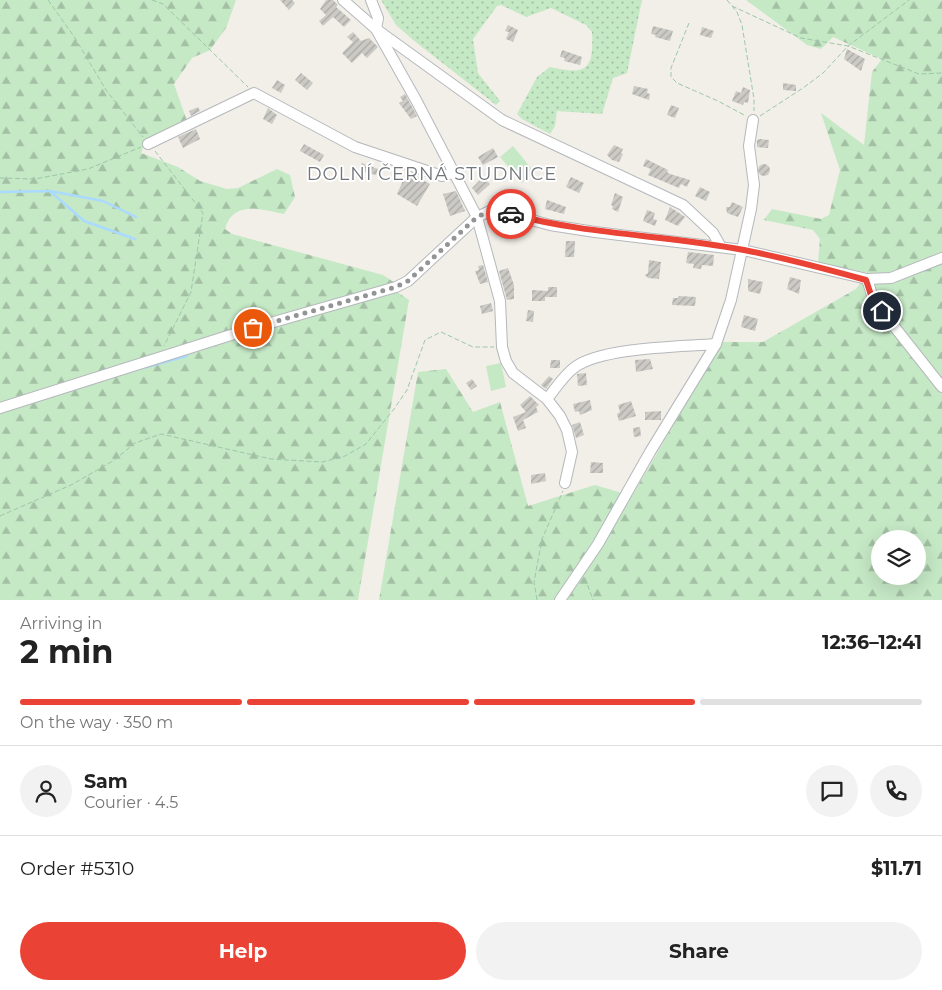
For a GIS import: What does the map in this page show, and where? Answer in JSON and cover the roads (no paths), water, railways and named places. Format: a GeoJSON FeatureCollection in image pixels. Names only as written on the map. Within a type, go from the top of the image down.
{"type":"FeatureCollection","features":[{"type":"Feature","properties":{"kind":"street"},"geometry":{"type":"LineString","coordinates":[[343,0],[376,29],[502,120],[683,205],[713,233],[721,247]]}},
{"type":"Feature","properties":{"kind":"street"},"geometry":{"type":"LineString","coordinates":[[371,0],[378,18],[376,29],[477,217],[500,301],[502,347],[506,361],[513,373],[547,399],[560,416],[567,430],[572,452],[565,483]]}},
{"type":"Feature","properties":{"kind":"street"},"geometry":{"type":"LineString","coordinates":[[148,144],[254,92],[355,147],[442,176],[454,173]]}},
{"type":"Feature","properties":{"kind":"street"},"geometry":{"type":"LineString","coordinates":[[560,600],[582,568],[716,344],[725,321],[744,250],[754,185],[748,146],[753,120]]}},
{"type":"Feature","properties":{"kind":"street"},"geometry":{"type":"LineString","coordinates":[[0,408],[253,328],[396,287],[408,281],[477,217],[490,211],[499,211],[550,225],[744,250],[866,280],[891,278],[942,258]]}},
{"type":"Feature","properties":{"kind":"street"},"geometry":{"type":"LineString","coordinates":[[866,280],[872,298],[942,387]]}},
{"type":"Feature","properties":{"kind":"street"},"geometry":{"type":"LineString","coordinates":[[547,399],[573,368],[590,358],[716,344]]}},
{"type":"Feature","properties":{"kind":"waterway"},"geometry":{"type":"LineString","coordinates":[[0,192],[50,191],[103,201],[136,217]]}},
{"type":"Feature","properties":{"kind":"waterway"},"geometry":{"type":"LineString","coordinates":[[51,192],[84,221],[135,239]]}},
{"type":"Feature","properties":{"kind":"waterway"},"geometry":{"type":"LineString","coordinates":[[143,368],[187,356]]}},
{"type":"Feature","properties":{"kind":"district","name":"DOLNÍ ČERNÁ STUDNICE"},"geometry":{"type":"Point","coordinates":[432,174]}}]}
